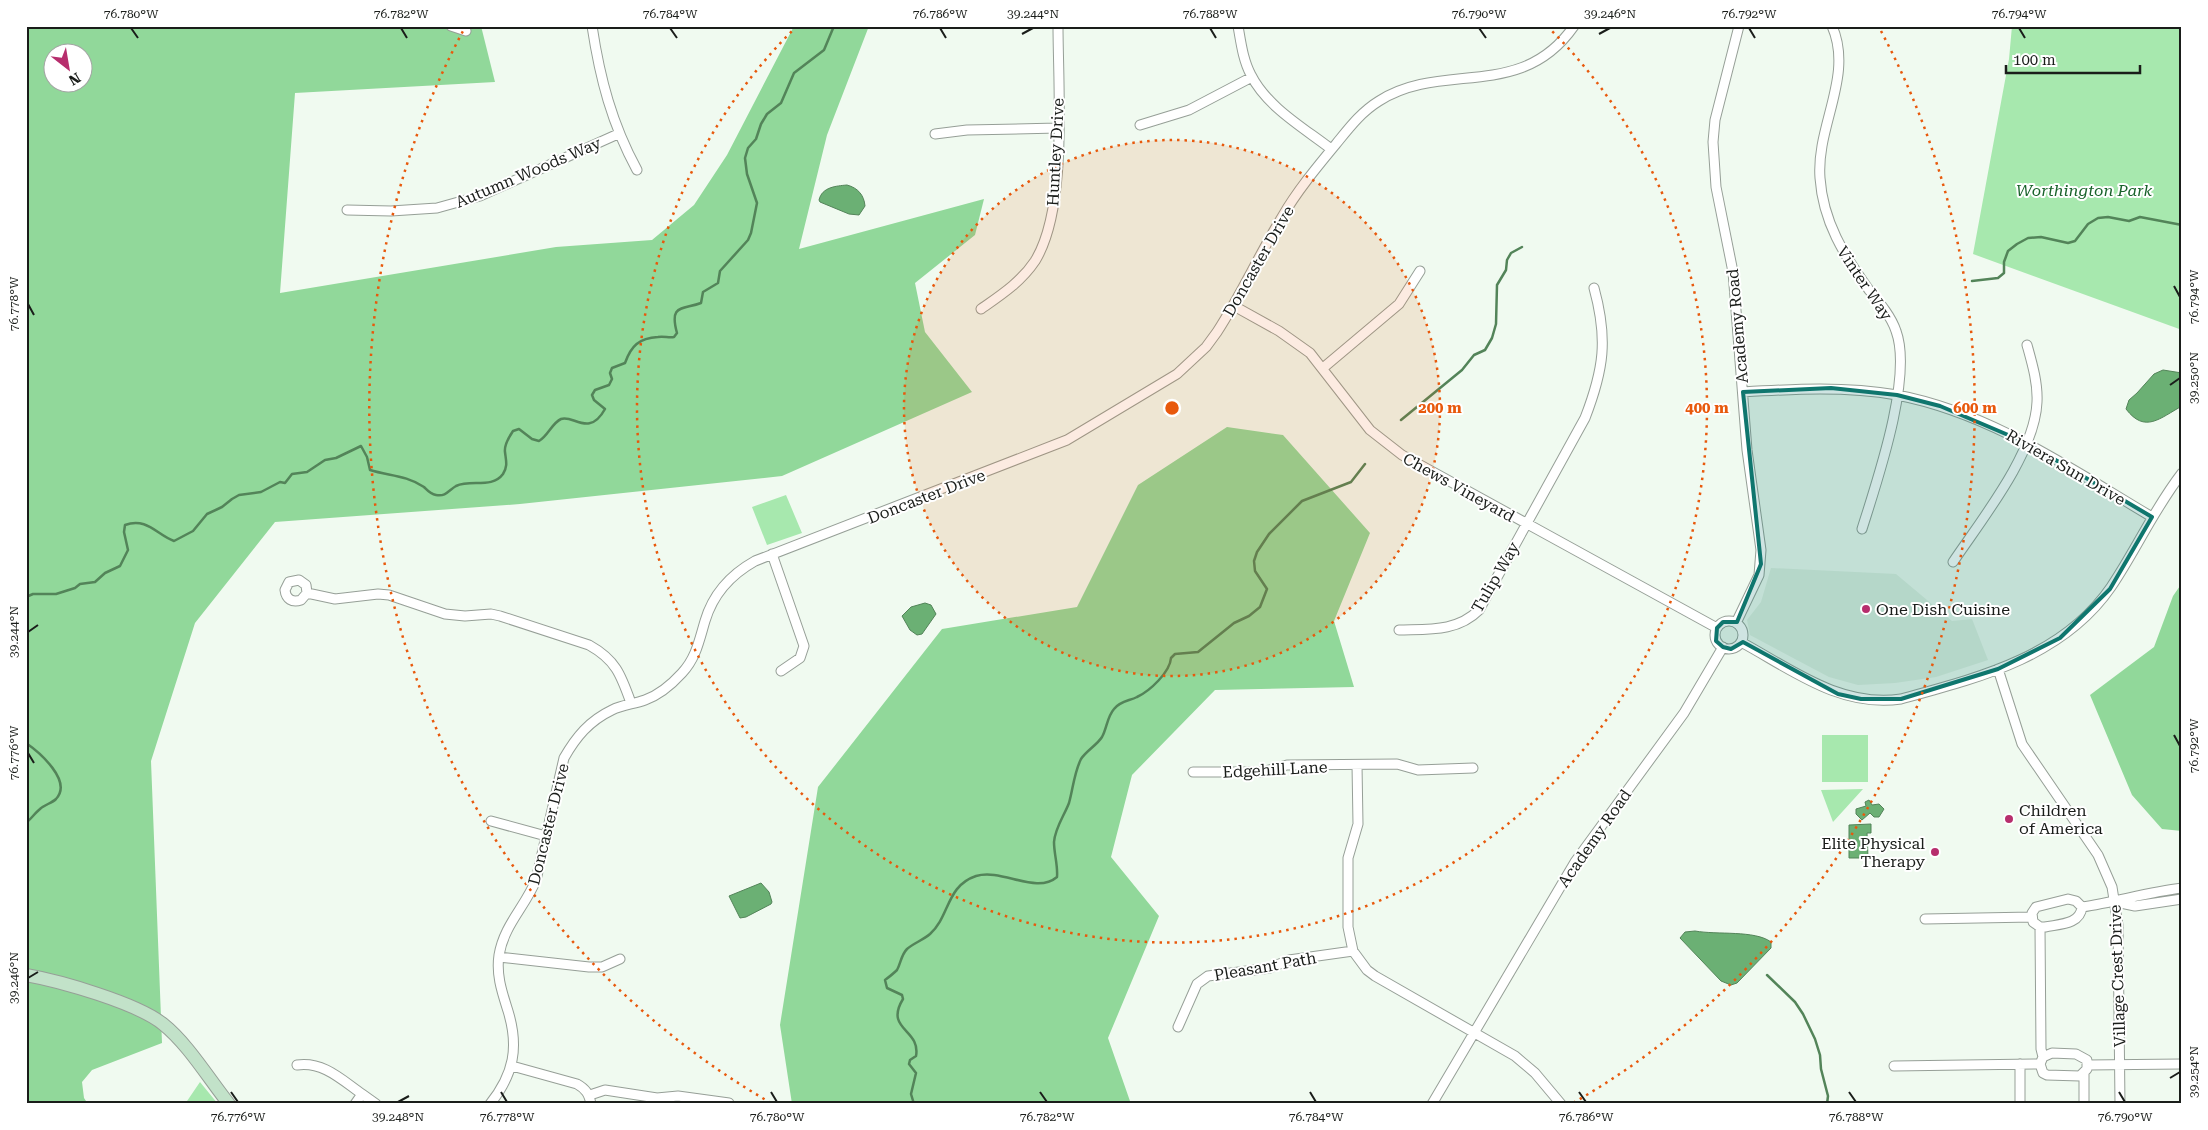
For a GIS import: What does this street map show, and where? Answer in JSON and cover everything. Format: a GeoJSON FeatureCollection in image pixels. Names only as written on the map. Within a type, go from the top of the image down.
{"type":"FeatureCollection","features":[{"type":"Feature","properties":{"kind":"street"},"geometry":{"type":"LineString","coordinates":[[451,26],[466,31]]}},
{"type":"Feature","properties":{"kind":"street"},"geometry":{"type":"LineString","coordinates":[[592,26],[608,103],[618,134],[637,170]]}},
{"type":"Feature","properties":{"kind":"street","name":"Huntley Drive"},"geometry":{"type":"LineString","coordinates":[[981,309],[1006,292],[1022,278],[1043,245],[1049,228],[1054,202],[1058,128],[1058,26]]}},
{"type":"Feature","properties":{"kind":"street"},"geometry":{"type":"LineString","coordinates":[[1238,26],[1246,63],[1252,77],[1274,104],[1331,150]]}},
{"type":"Feature","properties":{"kind":"street","name":"Doncaster Drive"},"geometry":{"type":"LineString","coordinates":[[490,1104],[512,1066],[513,1030],[501,990],[499,957],[505,930],[531,893],[536,880],[559,772],[564,758],[574,741],[585,728],[598,718],[631,703],[654,696],[682,673],[694,658],[708,611],[719,590],[742,568],[772,554],[1049,448],[1089,428],[1177,374],[1206,347],[1234,306],[1282,216],[1331,150],[1361,115],[1379,101],[1400,90],[1422,84],[1495,76],[1516,71],[1550,53],[1574,26]]}},
{"type":"Feature","properties":{"kind":"street","name":"Academy Road"},"geometry":{"type":"LineString","coordinates":[[1736,623],[1754,589],[1761,564],[1761,550],[1747,450],[1733,272],[1716,187],[1713,158],[1715,120],[1739,26]]}},
{"type":"Feature","properties":{"kind":"street","name":"Vinter Way"},"geometry":{"type":"LineString","coordinates":[[1832,26],[1837,42],[1840,69],[1822,140],[1820,159],[1822,196],[1826,215],[1840,247],[1896,329],[1902,359],[1886,448],[1862,529]]}},
{"type":"Feature","properties":{"kind":"street"},"geometry":{"type":"LineString","coordinates":[[1140,125],[1189,110],[1252,77]]}},
{"type":"Feature","properties":{"kind":"street"},"geometry":{"type":"LineString","coordinates":[[935,134],[967,130],[1058,128]]}},
{"type":"Feature","properties":{"kind":"street","name":"Autumn Woods Way"},"geometry":{"type":"LineString","coordinates":[[347,210],[417,210],[457,203],[480,196],[618,134]]}},
{"type":"Feature","properties":{"kind":"street"},"geometry":{"type":"LineString","coordinates":[[1323,368],[1399,304],[1420,271]]}},
{"type":"Feature","properties":{"kind":"street","name":"Tulip Way"},"geometry":{"type":"LineString","coordinates":[[1399,630],[1450,627],[1471,618],[1479,610],[1585,418],[1593,396],[1603,356],[1601,314],[1594,288]]}},
{"type":"Feature","properties":{"kind":"street","name":"Chews Vineyard"},"geometry":{"type":"LineString","coordinates":[[1234,306],[1297,343],[1310,353],[1370,430],[1414,463],[1717,628]]}},
{"type":"Feature","properties":{"kind":"street"},"geometry":{"type":"LineString","coordinates":[[1953,562],[2018,462],[2033,428],[2037,399],[2033,367],[2027,345]]}},
{"type":"Feature","properties":{"kind":"street","name":"Riviera Sun Drive"},"geometry":{"type":"LineString","coordinates":[[1743,392],[1832,388],[1897,395],[1971,417],[2027,443],[2152,517]]}},
{"type":"Feature","properties":{"kind":"street"},"geometry":{"type":"LineString","coordinates":[[1741,642],[1821,686],[1838,694],[1861,699],[1885,701],[1900,699],[1998,669],[2042,650],[2079,623],[2110,589],[2152,517],[2182,474]]}},
{"type":"Feature","properties":{"kind":"street"},"geometry":{"type":"LineString","coordinates":[[772,554],[804,646],[800,658],[781,671]]}},
{"type":"Feature","properties":{"kind":"street"},"geometry":{"type":"LineString","coordinates":[[307,593],[335,599],[378,594],[389,595],[455,616],[490,614],[500,616],[589,645],[600,651],[616,666],[631,703]]}},
{"type":"Feature","properties":{"kind":"street"},"geometry":{"type":"LineString","coordinates":[[1723,622],[1736,623],[1743,634],[1741,642],[1731,649],[1723,648],[1716,641],[1717,628],[1723,622]]}},
{"type":"Feature","properties":{"kind":"street","name":"Academy Road"},"geometry":{"type":"LineString","coordinates":[[1432,1104],[1575,862],[1684,713],[1723,648]]}},
{"type":"Feature","properties":{"kind":"street","name":"Village Crest Drive"},"geometry":{"type":"LineString","coordinates":[[1998,669],[2022,744],[2098,855],[2112,887],[2116,902],[2118,925],[2120,1104]]}},
{"type":"Feature","properties":{"kind":"street","name":"Edgehill Lane"},"geometry":{"type":"LineString","coordinates":[[1193,772],[1262,772],[1287,765],[1397,764],[1418,770],[1473,768]]}},
{"type":"Feature","properties":{"kind":"street"},"geometry":{"type":"LineString","coordinates":[[1357,765],[1358,824],[1349,849],[1348,858],[1348,927],[1353,951],[1367,970],[1375,976],[1524,1063],[1560,1104]]}},
{"type":"Feature","properties":{"kind":"street"},"geometry":{"type":"LineString","coordinates":[[491,822],[546,836]]}},
{"type":"Feature","properties":{"kind":"street"},"geometry":{"type":"LineString","coordinates":[[2082,907],[2079,917],[2072,922],[2040,927],[2033,922],[2032,913],[2036,907],[2050,903],[2072,900],[2082,907],[2116,902],[2135,895],[2182,888]]}},
{"type":"Feature","properties":{"kind":"street"},"geometry":{"type":"LineString","coordinates":[[2116,902],[2135,906],[2182,899]]}},
{"type":"Feature","properties":{"kind":"street"},"geometry":{"type":"LineString","coordinates":[[1925,919],[2032,917]]}},
{"type":"Feature","properties":{"kind":"street"},"geometry":{"type":"LineString","coordinates":[[2040,927],[2040,1049],[2043,1073],[2047,1075],[2076,1076],[2084,1074]]}},
{"type":"Feature","properties":{"kind":"street","name":"Pleasant Path"},"geometry":{"type":"LineString","coordinates":[[1178,1027],[1196,984],[1208,976],[1270,968],[1289,960],[1353,951]]}},
{"type":"Feature","properties":{"kind":"street"},"geometry":{"type":"LineString","coordinates":[[499,957],[589,967],[602,967],[620,960]]}},
{"type":"Feature","properties":{"kind":"street"},"geometry":{"type":"LineString","coordinates":[[26,975],[79,988],[153,1017],[176,1037],[229,1104]]}},
{"type":"Feature","properties":{"kind":"street"},"geometry":{"type":"LineString","coordinates":[[1894,1066],[2020,1064],[2042,1060],[2052,1053],[2076,1054],[2084,1057],[2088,1065]]}},
{"type":"Feature","properties":{"kind":"street"},"geometry":{"type":"LineString","coordinates":[[297,1065],[316,1064],[325,1068],[376,1104]]}},
{"type":"Feature","properties":{"kind":"street"},"geometry":{"type":"LineString","coordinates":[[2020,1064],[2020,1104]]}},
{"type":"Feature","properties":{"kind":"street"},"geometry":{"type":"LineString","coordinates":[[2088,1065],[2182,1064]]}},
{"type":"Feature","properties":{"kind":"street"},"geometry":{"type":"LineString","coordinates":[[2084,1104],[2084,1074],[2088,1065]]}},
{"type":"Feature","properties":{"kind":"street"},"geometry":{"type":"LineString","coordinates":[[512,1066],[577,1084],[583,1087],[590,1100],[605,1090],[657,1098],[678,1096],[729,1103]]}},
{"type":"Feature","properties":{"kind":"street"},"geometry":{"type":"LineString","coordinates":[[355,1104],[362,1094]]}},
{"type":"Feature","properties":{"kind":"highlighted area"},"geometry":{"type":"Polygon","coordinates":[[[1831,388],[1897,395],[1940,406],[2027,443],[2152,517],[2110,589],[2060,638],[1998,669],[1901,699],[1861,699],[1838,694],[1743,642],[1731,649],[1723,647],[1716,641],[1717,628],[1723,622],[1737,622],[1761,564],[1743,392],[1831,388]]]}},
{"type":"Feature","properties":{"kind":"shaded area"},"geometry":{"type":"Polygon","coordinates":[[[26,26],[481,26],[495,82],[295,93],[280,293],[556,247],[652,240],[694,205],[727,155],[794,26],[869,26],[827,135],[799,249],[984,199],[975,235],[915,283],[925,332],[972,392],[782,476],[520,504],[275,522],[195,623],[151,761],[162,1043],[92,1070],[82,1082],[84,1098],[88,1104],[26,1104],[26,26]]]}},
{"type":"Feature","properties":{"kind":"shaded area"},"geometry":{"type":"Polygon","coordinates":[[[847,185],[862,195],[865,206],[859,215],[849,214],[819,200],[826,190],[847,185]]]}},
{"type":"Feature","properties":{"kind":"shaded area"},"geometry":{"type":"Polygon","coordinates":[[[2163,370],[2182,373],[2182,406],[2160,419],[2146,422],[2140,421],[2133,417],[2126,409],[2129,400],[2154,374],[2163,370]]]}},
{"type":"Feature","properties":{"kind":"shaded area"},"geometry":{"type":"Polygon","coordinates":[[[1227,427],[1283,435],[1370,533],[1334,621],[1354,687],[1215,690],[1132,775],[1111,857],[1159,916],[1108,1038],[1131,1104],[792,1104],[780,1025],[818,787],[942,629],[1077,607],[1138,485],[1227,427]]]}},
{"type":"Feature","properties":{"kind":"shaded area"},"geometry":{"type":"Polygon","coordinates":[[[1771,568],[1896,574],[1952,621],[1972,619],[1988,660],[1936,677],[1895,683],[1858,685],[1829,677],[1750,635],[1747,620],[1761,602],[1771,568]]]}},
{"type":"Feature","properties":{"kind":"shaded area"},"geometry":{"type":"Polygon","coordinates":[[[2182,583],[2182,831],[2162,829],[2132,795],[2090,695],[2154,647],[2173,596],[2182,583]]]}},
{"type":"Feature","properties":{"kind":"shaded area"},"geometry":{"type":"Polygon","coordinates":[[[925,603],[931,605],[936,614],[922,634],[917,635],[910,630],[902,616],[911,607],[925,603]]]}},
{"type":"Feature","properties":{"kind":"shaded area"},"geometry":{"type":"Polygon","coordinates":[[[1869,800],[1872,805],[1879,804],[1884,809],[1879,817],[1874,817],[1870,813],[1862,820],[1856,814],[1856,809],[1866,806],[1865,802],[1869,800]]]}},
{"type":"Feature","properties":{"kind":"shaded area"},"geometry":{"type":"Polygon","coordinates":[[[1871,824],[1871,833],[1867,833],[1868,858],[1849,858],[1849,825],[1871,824]]]}},
{"type":"Feature","properties":{"kind":"shaded area"},"geometry":{"type":"Polygon","coordinates":[[[761,883],[769,892],[771,904],[746,917],[740,918],[729,896],[761,883]]]}},
{"type":"Feature","properties":{"kind":"shaded area"},"geometry":{"type":"Polygon","coordinates":[[[1685,932],[1746,934],[1764,938],[1771,942],[1771,948],[1737,983],[1731,985],[1721,981],[1680,938],[1685,932]]]}},
{"type":"Feature","properties":{"kind":"green space","name":"Worthington Park"},"geometry":{"type":"Polygon","coordinates":[[[2012,26],[2182,26],[2182,330],[1973,254],[2009,59],[2012,26]]]}},
{"type":"Feature","properties":{"kind":"green space"},"geometry":{"type":"Polygon","coordinates":[[[786,495],[802,533],[767,545],[752,507],[786,495]]]}},
{"type":"Feature","properties":{"kind":"green space"},"geometry":{"type":"Polygon","coordinates":[[[1822,735],[1868,735],[1868,782],[1822,782],[1822,735]]]}},
{"type":"Feature","properties":{"kind":"green space"},"geometry":{"type":"Polygon","coordinates":[[[1863,789],[1833,822],[1821,790],[1863,789]]]}},
{"type":"Feature","properties":{"kind":"green space"},"geometry":{"type":"Polygon","coordinates":[[[200,1082],[218,1104],[185,1104],[200,1082]]]}},
{"type":"Feature","properties":{"kind":"waterway"},"geometry":{"type":"LineString","coordinates":[[26,597],[33,594],[56,594],[75,588],[80,584],[95,582],[105,573],[120,566],[128,550],[124,532],[125,525],[140,523],[174,541],[193,531],[207,514],[222,507],[239,495],[261,492],[280,482],[285,483],[292,474],[307,472],[325,460],[336,458],[361,446],[367,457],[370,470],[411,480],[434,495],[439,495],[445,494],[462,484],[487,483],[498,479],[506,468],[505,447],[513,431],[519,429],[532,439],[539,441],[561,419],[566,418],[587,424],[599,418],[605,409],[594,400],[592,395],[595,390],[609,385],[612,379],[610,373],[612,368],[625,363],[630,352],[641,341],[651,338],[674,337],[677,333],[675,324],[676,313],[683,308],[701,303],[703,292],[718,283],[720,271],[748,240],[757,203],[747,174],[745,158],[748,148],[756,139],[767,114],[781,103],[794,73],[824,50],[834,26]]}},
{"type":"Feature","properties":{"kind":"waterway"},"geometry":{"type":"LineString","coordinates":[[1972,281],[1998,278],[2004,273],[2004,262],[2008,251],[2028,238],[2041,237],[2068,243],[2075,241],[2088,224],[2098,218],[2108,217],[2129,221],[2140,217],[2182,225]]}},
{"type":"Feature","properties":{"kind":"waterway"},"geometry":{"type":"LineString","coordinates":[[1401,420],[1462,370],[1474,355],[1485,350],[1492,338],[1496,324],[1497,285],[1506,270],[1507,260],[1511,253],[1522,247]]}},
{"type":"Feature","properties":{"kind":"waterway"},"geometry":{"type":"LineString","coordinates":[[914,1104],[911,1094],[916,1073],[909,1064],[910,1060],[916,1056],[916,1047],[913,1040],[900,1024],[898,1017],[898,1009],[903,999],[902,995],[887,988],[885,980],[897,970],[905,951],[930,934],[959,887],[976,876],[986,874],[997,875],[1039,883],[1049,882],[1057,877],[1054,842],[1058,827],[1069,803],[1077,770],[1083,756],[1102,737],[1110,715],[1116,706],[1142,694],[1153,686],[1163,675],[1175,654],[1198,652],[1234,623],[1249,616],[1260,607],[1267,589],[1255,571],[1254,561],[1257,552],[1269,534],[1302,501],[1351,482],[1365,464]]}},
{"type":"Feature","properties":{"kind":"waterway"},"geometry":{"type":"LineString","coordinates":[[26,743],[46,760],[60,784],[60,792],[56,799],[42,808],[26,823]]}},
{"type":"Feature","properties":{"kind":"waterway"},"geometry":{"type":"LineString","coordinates":[[1767,975],[1795,1002],[1815,1039],[1828,1096],[1827,1104]]}},
{"type":"Feature","properties":{"kind":"place","name":"One Dish Cuisine"},"geometry":{"type":"Point","coordinates":[1866,609]}},
{"type":"Feature","properties":{"kind":"place","name":"Children of America"},"geometry":{"type":"Point","coordinates":[2009,819]}},
{"type":"Feature","properties":{"kind":"place","name":"Elite Physical Therapy"},"geometry":{"type":"Point","coordinates":[1935,852]}}]}
